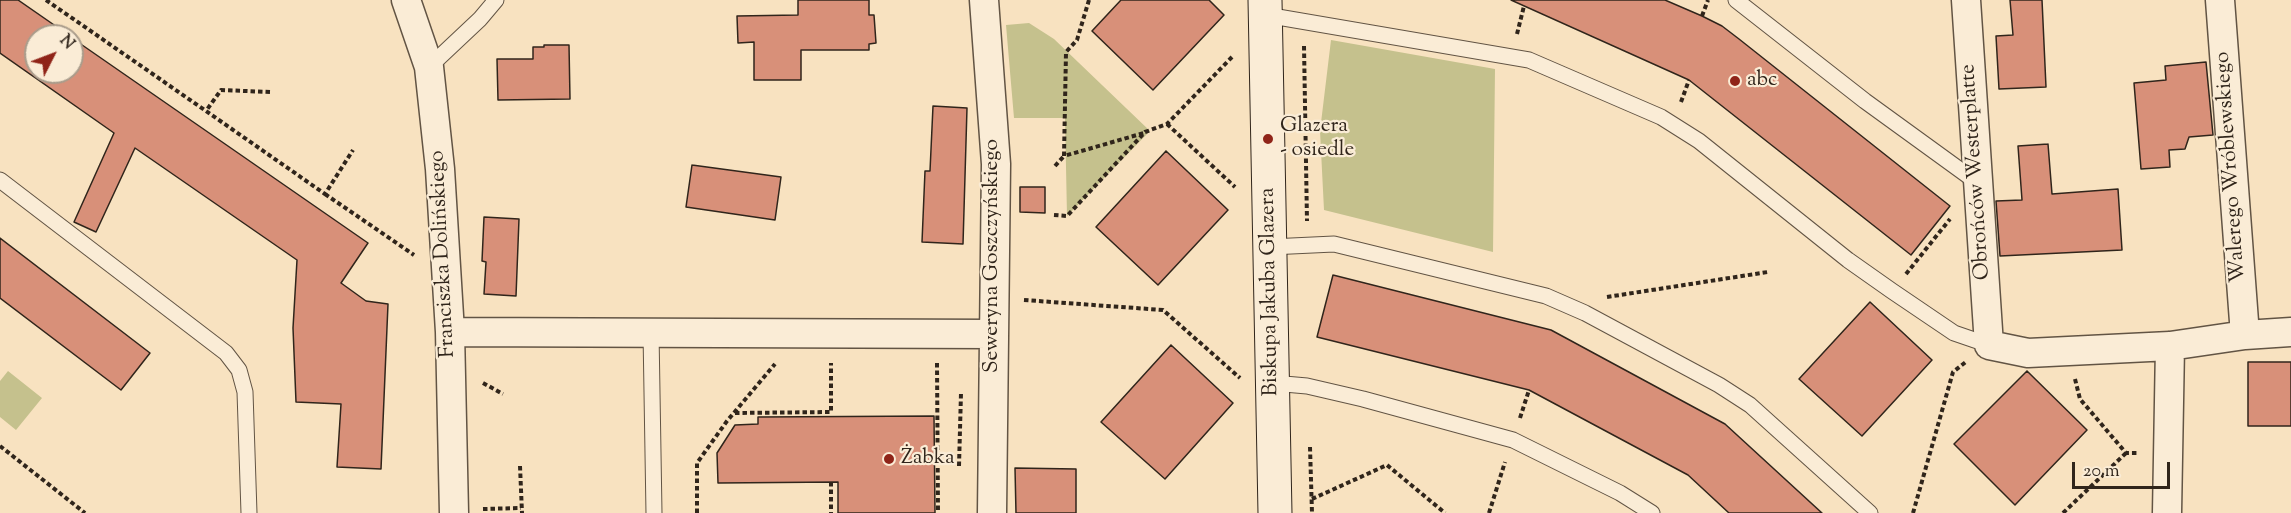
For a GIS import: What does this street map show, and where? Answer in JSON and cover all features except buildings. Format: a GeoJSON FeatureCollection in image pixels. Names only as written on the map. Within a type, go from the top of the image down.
{"type":"FeatureCollection","features":[{"type":"Feature","properties":{"kind":"street","name":"Franciszka Dolińskiego"},"geometry":{"type":"LineString","coordinates":[[406,0],[429,67],[440,169],[450,332],[454,511]]}},
{"type":"Feature","properties":{"kind":"street","name":"Seweryna Goszczyńskiego"},"geometry":{"type":"LineString","coordinates":[[984,0],[996,164],[992,513]]}},
{"type":"Feature","properties":{"kind":"street","name":"Obrońców Westerplatte"},"geometry":{"type":"LineString","coordinates":[[1966,0],[1978,183],[1977,356]]}},
{"type":"Feature","properties":{"kind":"street","name":"Walerego Wróblewskiego"},"geometry":{"type":"LineString","coordinates":[[2220,0],[2245,335]]}},
{"type":"Feature","properties":{"kind":"street","name":"Biskupa Jakuba Glazera"},"geometry":{"type":"LineString","coordinates":[[1265,8],[1270,247],[1258,382],[1275,513]]}},
{"type":"Feature","properties":{"kind":"street"},"geometry":{"type":"LineString","coordinates":[[450,332],[993,334]]}},
{"type":"Feature","properties":{"kind":"street"},"geometry":{"type":"LineString","coordinates":[[1977,356],[2170,346],[2245,335],[2291,332]]}},
{"type":"Feature","properties":{"kind":"street"},"geometry":{"type":"LineString","coordinates":[[2167,513],[2170,346]]}},
{"type":"Feature","properties":{"kind":"lane"},"geometry":{"type":"LineString","coordinates":[[429,67],[496,0]]}},
{"type":"Feature","properties":{"kind":"lane"},"geometry":{"type":"LineString","coordinates":[[1736,0],[1865,101],[1978,183]]}},
{"type":"Feature","properties":{"kind":"lane"},"geometry":{"type":"LineString","coordinates":[[1265,8],[1304,21],[1529,60],[1661,117],[1699,141],[1848,260],[1954,333],[1977,356]]}},
{"type":"Feature","properties":{"kind":"lane"},"geometry":{"type":"LineString","coordinates":[[0,180],[226,353],[239,370],[245,392],[249,513]]}},
{"type":"Feature","properties":{"kind":"lane"},"geometry":{"type":"LineString","coordinates":[[1270,247],[1334,244],[1546,296],[1600,320],[1726,389],[1762,413],[1870,513]]}},
{"type":"Feature","properties":{"kind":"lane"},"geometry":{"type":"LineString","coordinates":[[651,332],[654,513]]}},
{"type":"Feature","properties":{"kind":"lane"},"geometry":{"type":"LineString","coordinates":[[1258,382],[1307,386],[1364,399],[1513,440],[1620,493],[1652,513]]}},
{"type":"Feature","properties":{"kind":"path"},"geometry":{"type":"LineString","coordinates":[[46,0],[416,257]]}},
{"type":"Feature","properties":{"kind":"path"},"geometry":{"type":"LineString","coordinates":[[1064,156],[1066,52],[1077,40],[1089,0]]}},
{"type":"Feature","properties":{"kind":"path"},"geometry":{"type":"LineString","coordinates":[[1702,16],[1708,0]]}},
{"type":"Feature","properties":{"kind":"path"},"geometry":{"type":"LineString","coordinates":[[1304,21],[1307,245]]}},
{"type":"Feature","properties":{"kind":"path"},"geometry":{"type":"LineString","coordinates":[[1055,166],[1064,156],[1167,124],[1236,54]]}},
{"type":"Feature","properties":{"kind":"path"},"geometry":{"type":"LineString","coordinates":[[206,111],[221,90],[270,92]]}},
{"type":"Feature","properties":{"kind":"path"},"geometry":{"type":"LineString","coordinates":[[1167,124],[1238,189]]}},
{"type":"Feature","properties":{"kind":"path"},"geometry":{"type":"LineString","coordinates":[[1054,215],[1067,216],[1145,132]]}},
{"type":"Feature","properties":{"kind":"path"},"geometry":{"type":"LineString","coordinates":[[325,194],[353,150]]}},
{"type":"Feature","properties":{"kind":"path"},"geometry":{"type":"LineString","coordinates":[[1892,291],[1978,183]]}},
{"type":"Feature","properties":{"kind":"path"},"geometry":{"type":"LineString","coordinates":[[1603,297],[1768,272]]}},
{"type":"Feature","properties":{"kind":"path"},"geometry":{"type":"LineString","coordinates":[[1022,300],[1163,310],[1258,382]]}},
{"type":"Feature","properties":{"kind":"path"},"geometry":{"type":"LineString","coordinates":[[2069,351],[2080,399],[2126,453]]}},
{"type":"Feature","properties":{"kind":"path"},"geometry":{"type":"LineString","coordinates":[[734,412],[831,414],[831,352]]}},
{"type":"Feature","properties":{"kind":"path"},"geometry":{"type":"LineString","coordinates":[[937,353],[938,513]]}},
{"type":"Feature","properties":{"kind":"path"},"geometry":{"type":"LineString","coordinates":[[1913,513],[1953,372],[1977,356]]}},
{"type":"Feature","properties":{"kind":"path"},"geometry":{"type":"LineString","coordinates":[[697,513],[697,463],[734,412],[778,361]]}},
{"type":"Feature","properties":{"kind":"path"},"geometry":{"type":"LineString","coordinates":[[473,377],[503,394]]}},
{"type":"Feature","properties":{"kind":"path"},"geometry":{"type":"LineString","coordinates":[[1489,513],[1513,440]]}},
{"type":"Feature","properties":{"kind":"path"},"geometry":{"type":"LineString","coordinates":[[0,446],[85,513]]}},
{"type":"Feature","properties":{"kind":"path"},"geometry":{"type":"LineString","coordinates":[[2065,512],[2126,453],[2142,453],[2142,463]]}},
{"type":"Feature","properties":{"kind":"path"},"geometry":{"type":"LineString","coordinates":[[1312,499],[1388,465],[1445,513]]}},
{"type":"Feature","properties":{"kind":"path"},"geometry":{"type":"LineString","coordinates":[[454,511],[521,511],[520,466]]}},
{"type":"Feature","properties":{"kind":"path"},"geometry":{"type":"LineString","coordinates":[[831,482],[831,513]]}},
{"type":"Feature","properties":{"kind":"shaded area"},"geometry":{"type":"Polygon","coordinates":[[[1029,23],[1054,39],[1150,131],[1067,216],[1065,118],[1014,118],[1006,25],[1029,23]]]}},
{"type":"Feature","properties":{"kind":"shaded area"},"geometry":{"type":"Polygon","coordinates":[[[1331,40],[1495,69],[1493,252],[1324,210],[1320,131],[1331,40]]]}},
{"type":"Feature","properties":{"kind":"shaded area"},"geometry":{"type":"Polygon","coordinates":[[[8,371],[42,398],[16,430],[0,417],[0,381],[8,371]]]}},
{"type":"Feature","properties":{"kind":"place","name":"abc"},"geometry":{"type":"Point","coordinates":[1735,81]}},
{"type":"Feature","properties":{"kind":"place","name":"Glazera - osiedle"},"geometry":{"type":"Point","coordinates":[1268,139]}},
{"type":"Feature","properties":{"kind":"place","name":"Żabka"},"geometry":{"type":"Point","coordinates":[889,459]}}]}
